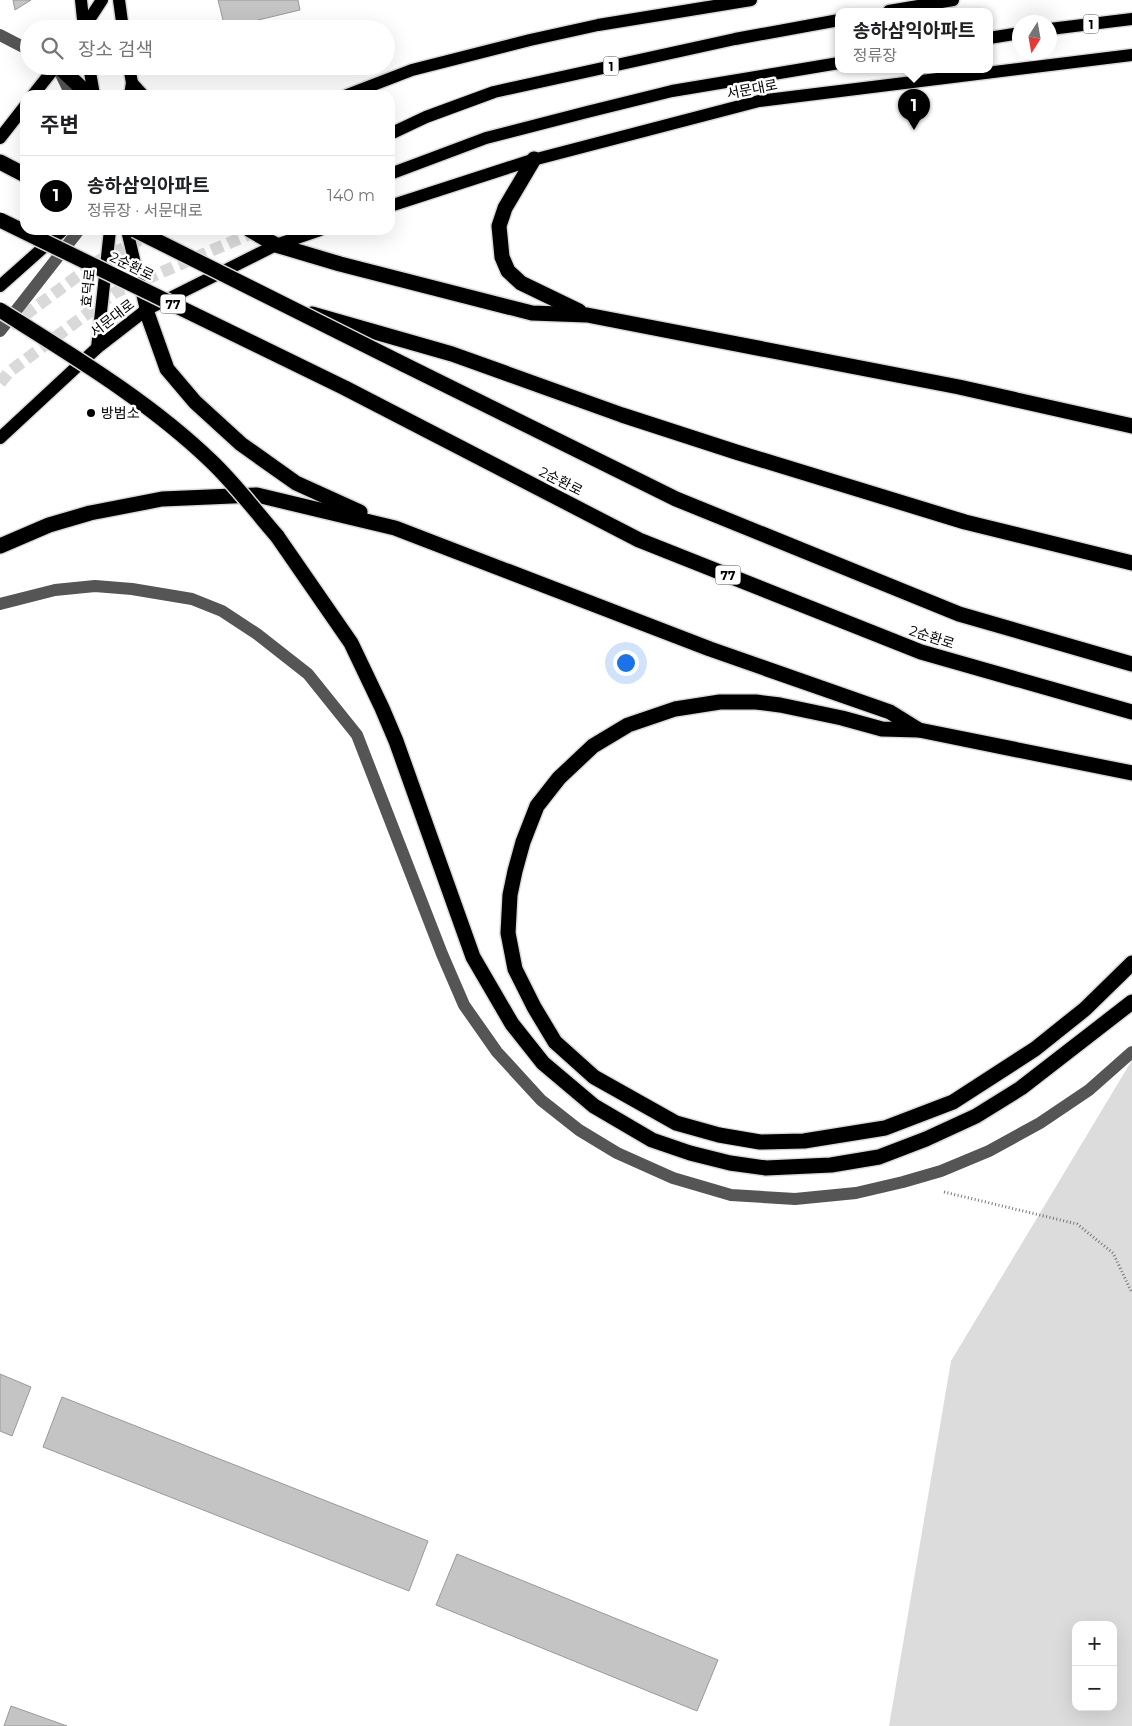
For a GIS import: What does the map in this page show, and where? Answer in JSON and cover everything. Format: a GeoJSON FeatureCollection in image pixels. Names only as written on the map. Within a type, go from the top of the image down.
{"type":"FeatureCollection","features":[{"type":"Feature","properties":{"kind":"highway"},"geometry":{"type":"LineString","coordinates":[[67,75],[83,90]]}},
{"type":"Feature","properties":{"kind":"highway"},"geometry":{"type":"LineString","coordinates":[[534,159],[505,208],[499,226],[502,257],[508,271],[521,283],[587,315]]}},
{"type":"Feature","properties":{"kind":"highway"},"geometry":{"type":"LineString","coordinates":[[0,162],[20,172]]}},
{"type":"Feature","properties":{"kind":"highway","name":"2순환로"},"geometry":{"type":"LineString","coordinates":[[0,220],[20,230]]}},
{"type":"Feature","properties":{"kind":"highway","name":"2순환로"},"geometry":{"type":"LineString","coordinates":[[31,235],[345,388],[639,540],[921,652],[1132,712]]}},
{"type":"Feature","properties":{"kind":"highway"},"geometry":{"type":"LineString","coordinates":[[145,235],[676,499],[959,614],[1132,664]]}},
{"type":"Feature","properties":{"kind":"highway"},"geometry":{"type":"LineString","coordinates":[[259,235],[276,245],[340,264],[532,313],[587,315],[959,387],[1132,426]]}},
{"type":"Feature","properties":{"kind":"highway"},"geometry":{"type":"LineString","coordinates":[[291,308],[452,354],[717,446],[955,520],[1132,563]]}},
{"type":"Feature","properties":{"kind":"highway"},"geometry":{"type":"LineString","coordinates":[[0,310],[56,345],[149,408],[213,462],[277,536],[351,643],[382,708],[396,741],[473,957],[507,1017],[543,1063],[594,1106],[652,1140],[690,1153],[722,1161],[766,1168],[831,1165],[879,1157],[926,1140],[976,1116],[1021,1088],[1132,1002]]}},
{"type":"Feature","properties":{"kind":"highway"},"geometry":{"type":"LineString","coordinates":[[146,310],[167,369],[194,402],[241,444],[296,483],[395,528],[710,648],[890,712],[919,730]]}},
{"type":"Feature","properties":{"kind":"highway"},"geometry":{"type":"LineString","coordinates":[[0,546],[49,525],[90,513],[162,499],[197,497],[257,495],[395,528]]}},
{"type":"Feature","properties":{"kind":"highway"},"geometry":{"type":"LineString","coordinates":[[1132,772],[919,730],[882,729],[842,718],[780,705],[756,702],[720,702],[675,709],[628,725],[593,746],[559,778],[537,806],[523,842],[510,895],[508,933],[516,969],[534,1007],[555,1042],[594,1076],[631,1099],[676,1123],[719,1135],[760,1142],[804,1141],[885,1128],[953,1102],[1035,1049],[1085,1009],[1132,963]]}},
{"type":"Feature","properties":{"kind":"main road"},"geometry":{"type":"LineString","coordinates":[[81,0],[83,20]]}},
{"type":"Feature","properties":{"kind":"main road"},"geometry":{"type":"LineString","coordinates":[[89,20],[102,0]]}},
{"type":"Feature","properties":{"kind":"main road"},"geometry":{"type":"LineString","coordinates":[[119,0],[122,20]]}},
{"type":"Feature","properties":{"kind":"main road"},"geometry":{"type":"LineString","coordinates":[[360,90],[412,70],[530,40],[598,25],[751,0]]}},
{"type":"Feature","properties":{"kind":"main road"},"geometry":{"type":"LineString","coordinates":[[907,8],[953,0]]}},
{"type":"Feature","properties":{"kind":"main road","name":"1"},"geometry":{"type":"LineString","coordinates":[[1057,28],[1132,19]]}},
{"type":"Feature","properties":{"kind":"main road","name":"1"},"geometry":{"type":"LineString","coordinates":[[395,132],[426,117],[494,92],[734,39],[835,21]]}},
{"type":"Feature","properties":{"kind":"main road"},"geometry":{"type":"LineString","coordinates":[[993,37],[1012,34]]}},
{"type":"Feature","properties":{"kind":"main road","name":"서문대로"},"geometry":{"type":"LineString","coordinates":[[993,72],[1132,55]]}},
{"type":"Feature","properties":{"kind":"main road","name":"서문대로"},"geometry":{"type":"LineString","coordinates":[[395,172],[486,138],[587,112],[672,92],[835,64]]}},
{"type":"Feature","properties":{"kind":"main road","name":"서문대로"},"geometry":{"type":"LineString","coordinates":[[395,204],[534,159],[759,101],[986,73]]}},
{"type":"Feature","properties":{"kind":"main road"},"geometry":{"type":"LineString","coordinates":[[37,90],[50,75]]}},
{"type":"Feature","properties":{"kind":"main road"},"geometry":{"type":"LineString","coordinates":[[91,75],[93,90]]}},
{"type":"Feature","properties":{"kind":"main road"},"geometry":{"type":"LineString","coordinates":[[130,75],[131,89]]}},
{"type":"Feature","properties":{"kind":"main road"},"geometry":{"type":"LineString","coordinates":[[0,138],[20,112]]}},
{"type":"Feature","properties":{"kind":"main road"},"geometry":{"type":"LineString","coordinates":[[0,286],[57,235]]}},
{"type":"Feature","properties":{"kind":"main road","name":"효덕로"},"geometry":{"type":"LineString","coordinates":[[97,348],[109,235]]}},
{"type":"Feature","properties":{"kind":"main road"},"geometry":{"type":"LineString","coordinates":[[128,235],[146,310]]}},
{"type":"Feature","properties":{"kind":"main road","name":"서문대로"},"geometry":{"type":"LineString","coordinates":[[0,438],[97,348],[146,310],[276,245],[305,235]]}},
{"type":"Feature","properties":{"kind":"street"},"geometry":{"type":"LineString","coordinates":[[0,35],[20,45]]}},
{"type":"Feature","properties":{"kind":"street"},"geometry":{"type":"LineString","coordinates":[[62,75],[69,90]]}},
{"type":"Feature","properties":{"kind":"street"},"geometry":{"type":"LineString","coordinates":[[0,331],[75,235]]}},
{"type":"Feature","properties":{"kind":"street"},"geometry":{"type":"LineString","coordinates":[[0,604],[55,590],[96,586],[132,589],[192,599],[222,611],[257,634],[308,674],[357,735],[438,945],[464,1005],[497,1052],[541,1100],[579,1130],[617,1153],[673,1178],[731,1196],[795,1199],[856,1193],[903,1182],[941,1170],[989,1151],[1040,1123],[1089,1090],[1132,1052]]}},
{"type":"Feature","properties":{"kind":"path"},"geometry":{"type":"LineString","coordinates":[[903,1182],[1077,1224],[1113,1254],[1132,1293]]}},
{"type":"Feature","properties":{"kind":"shaded area"},"geometry":{"type":"Polygon","coordinates":[[[1132,1060],[1132,1726],[889,1726],[951,1361],[1132,1060]]]}},
{"type":"Feature","properties":{"kind":"building"},"geometry":{"type":"Polygon","coordinates":[[[13,0],[31,0],[15,10],[13,0]]]}},
{"type":"Feature","properties":{"kind":"building"},"geometry":{"type":"Polygon","coordinates":[[[218,0],[298,0],[300,10],[258,20],[223,20],[218,0]]]}},
{"type":"Feature","properties":{"kind":"building"},"geometry":{"type":"Polygon","coordinates":[[[0,1374],[31,1387],[12,1436],[0,1431],[0,1374]]]}},
{"type":"Feature","properties":{"kind":"building"},"geometry":{"type":"Polygon","coordinates":[[[62,1397],[428,1541],[409,1591],[43,1447],[62,1397]]]}},
{"type":"Feature","properties":{"kind":"building"},"geometry":{"type":"Polygon","coordinates":[[[457,1554],[718,1660],[697,1711],[436,1605],[457,1554]]]}},
{"type":"Feature","properties":{"kind":"building"},"geometry":{"type":"Polygon","coordinates":[[[11,1706],[67,1726],[4,1726],[11,1706]]]}},
{"type":"Feature","properties":{"kind":"tunnel"},"geometry":{"type":"LineString","coordinates":[[10,326],[98,261],[149,235]]}},
{"type":"Feature","properties":{"kind":"tunnel"},"geometry":{"type":"LineString","coordinates":[[0,383],[9,372],[116,292],[247,235]]}},
{"type":"Feature","properties":{"kind":"place","name":"송하삼익아파트"},"geometry":{"type":"Point","coordinates":[914,130]}},
{"type":"Feature","properties":{"kind":"place","name":"방범소"},"geometry":{"type":"Point","coordinates":[91,413]}}]}
